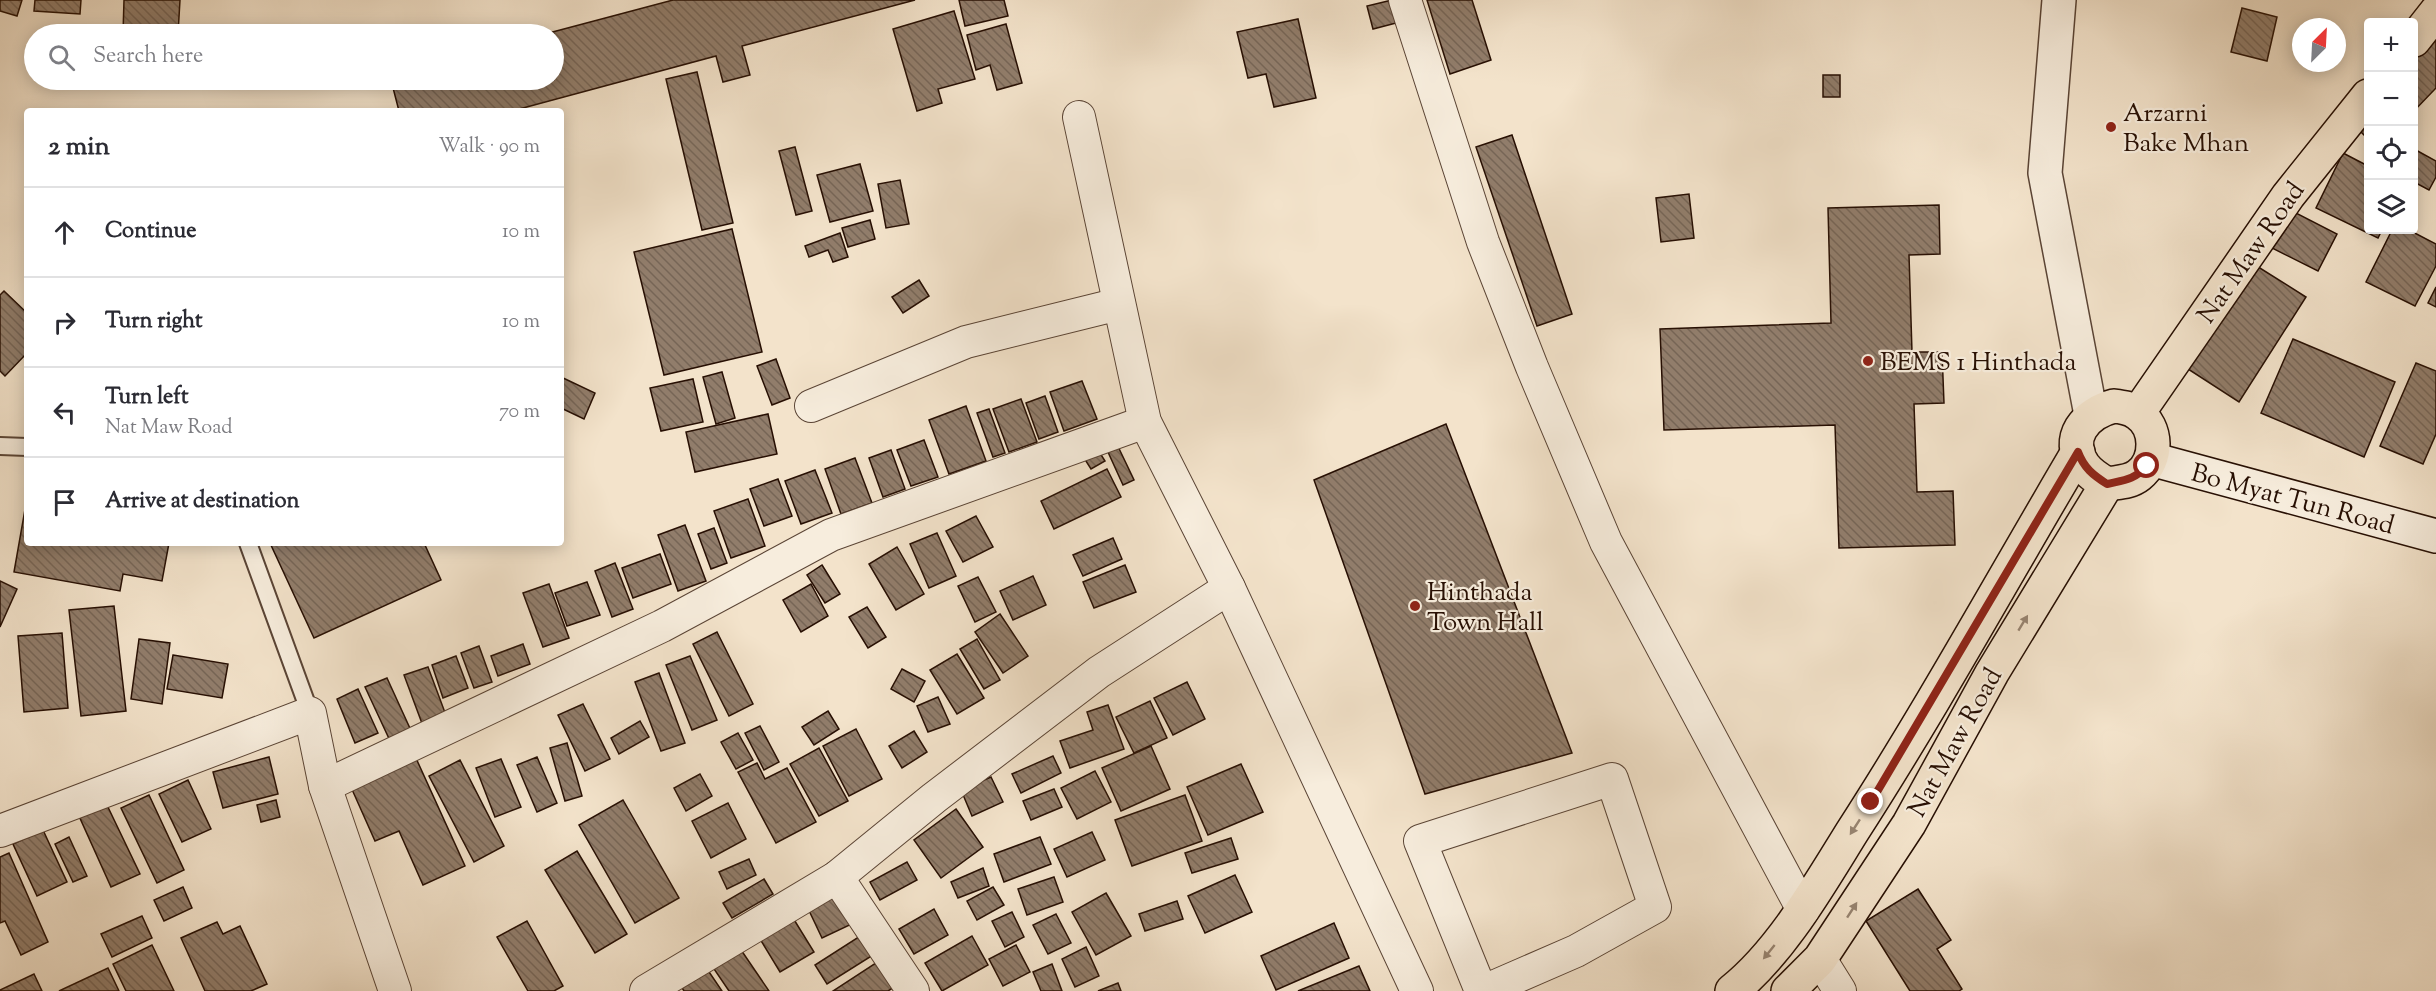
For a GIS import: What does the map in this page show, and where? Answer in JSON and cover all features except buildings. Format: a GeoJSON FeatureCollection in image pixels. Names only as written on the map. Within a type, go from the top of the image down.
{"type":"FeatureCollection","features":[{"type":"Feature","properties":{"kind":"main road"},"geometry":{"type":"LineString","coordinates":[[2418,35],[2436,12]]}},
{"type":"Feature","properties":{"kind":"main road","name":"Nat Maw Road"},"geometry":{"type":"LineString","coordinates":[[2138,413],[2288,196],[2364,101]]}},
{"type":"Feature","properties":{"kind":"main road"},"geometry":{"type":"LineString","coordinates":[[2114,406],[2138,413],[2150,427],[2154,440],[2151,459],[2138,476],[2126,481],[2107,484],[2091,474],[2083,464],[2078,452],[2077,438],[2082,425],[2091,415],[2114,406]]}},
{"type":"Feature","properties":{"kind":"main road","name":"Nat Maw Road"},"geometry":{"type":"LineString","coordinates":[[1731,991],[1748,978],[1803,909],[1871,802],[2078,452]]}},
{"type":"Feature","properties":{"kind":"main road","name":"Nat Maw Road"},"geometry":{"type":"LineString","coordinates":[[1788,991],[1820,959],[1909,824],[1992,673],[2107,484]]}},
{"type":"Feature","properties":{"kind":"street"},"geometry":{"type":"LineString","coordinates":[[1405,0],[1483,242],[1605,542],[1803,909]]}},
{"type":"Feature","properties":{"kind":"street"},"geometry":{"type":"LineString","coordinates":[[2059,0],[2045,173],[2091,415]]}},
{"type":"Feature","properties":{"kind":"street"},"geometry":{"type":"LineString","coordinates":[[1078,117],[1145,422],[1229,588],[1417,991]]}},
{"type":"Feature","properties":{"kind":"street"},"geometry":{"type":"LineString","coordinates":[[811,406],[966,342],[1119,304]]}},
{"type":"Feature","properties":{"kind":"street"},"geometry":{"type":"LineString","coordinates":[[325,786],[662,626],[831,535],[1145,422]]}},
{"type":"Feature","properties":{"kind":"street","name":"Bo Myat Tun Road"},"geometry":{"type":"LineString","coordinates":[[2151,459],[2436,536]]}},
{"type":"Feature","properties":{"kind":"street"},"geometry":{"type":"LineString","coordinates":[[646,991],[837,877],[934,798],[1099,672],[1229,588]]}},
{"type":"Feature","properties":{"kind":"street"},"geometry":{"type":"LineString","coordinates":[[0,831],[310,713],[325,786],[394,990]]}},
{"type":"Feature","properties":{"kind":"street"},"geometry":{"type":"LineString","coordinates":[[1612,779],[1655,907],[1576,951],[1482,991],[1420,841],[1612,779]]}},
{"type":"Feature","properties":{"kind":"street"},"geometry":{"type":"LineString","coordinates":[[837,877],[913,991]]}},
{"type":"Feature","properties":{"kind":"street"},"geometry":{"type":"LineString","coordinates":[[1820,959],[1840,991]]}},
{"type":"Feature","properties":{"kind":"lane"},"geometry":{"type":"LineString","coordinates":[[0,446],[24,447]]}},
{"type":"Feature","properties":{"kind":"lane"},"geometry":{"type":"LineString","coordinates":[[249,546],[310,713]]}},
{"type":"Feature","properties":{"kind":"place","name":"Arzarni Bake Mhan"},"geometry":{"type":"Point","coordinates":[2111,127]}},
{"type":"Feature","properties":{"kind":"place","name":"BEMS 1 Hinthada"},"geometry":{"type":"Point","coordinates":[1868,361]}},
{"type":"Feature","properties":{"kind":"place","name":"Hinthada Town Hall"},"geometry":{"type":"Point","coordinates":[1415,606]}},
{"type":"Feature","properties":{"kind":"route"},"geometry":{"type":"LineString","coordinates":[[1871,802],[2078,452],[2083,464],[2091,474],[2107,484],[2126,481],[2138,476],[2147,466]]}}]}
